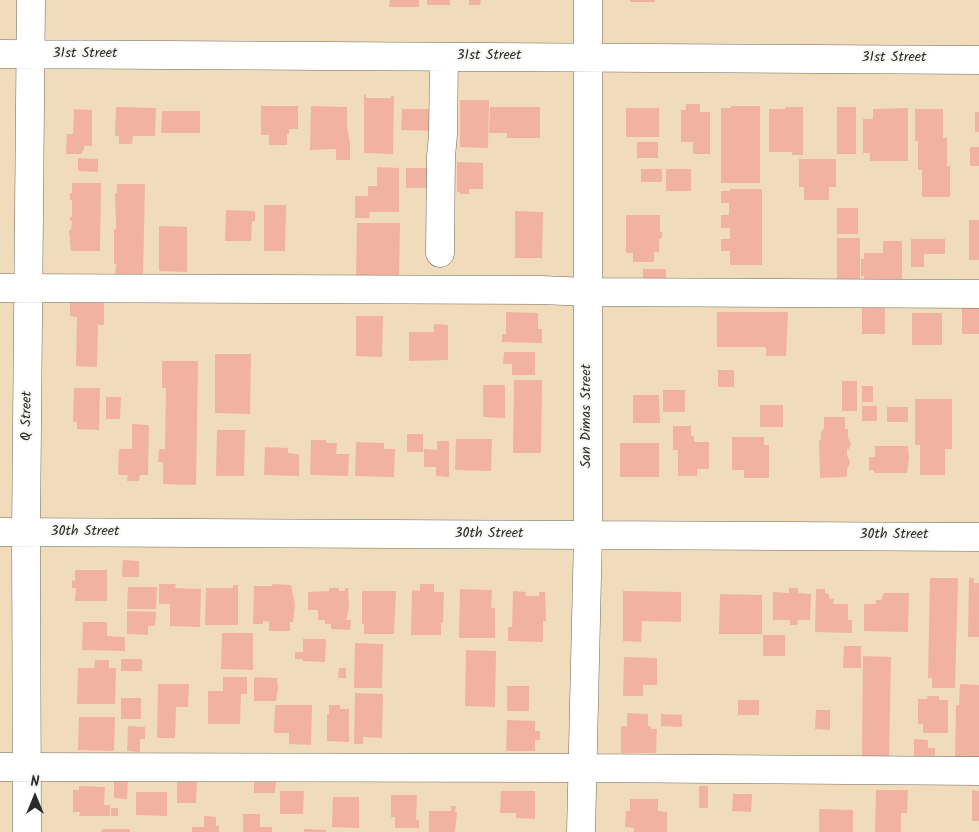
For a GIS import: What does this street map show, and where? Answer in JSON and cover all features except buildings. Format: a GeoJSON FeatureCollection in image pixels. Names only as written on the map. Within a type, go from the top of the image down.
{"type":"FeatureCollection","features":[{"type":"Feature","properties":{"kind":"street","name":"Q Street"},"geometry":{"type":"LineString","coordinates":[[27,832],[27,766],[13,532],[29,289],[31,0]]}},
{"type":"Feature","properties":{"kind":"street","name":"San Dimas Street"},"geometry":{"type":"LineString","coordinates":[[581,832],[588,535],[588,0]]}},
{"type":"Feature","properties":{"kind":"street","name":"31st Street"},"geometry":{"type":"LineString","coordinates":[[0,54],[979,60]]}},
{"type":"Feature","properties":{"kind":"street"},"geometry":{"type":"LineString","coordinates":[[440,253],[444,57]]}},
{"type":"Feature","properties":{"kind":"street"},"geometry":{"type":"LineString","coordinates":[[0,288],[979,294]]}},
{"type":"Feature","properties":{"kind":"street","name":"30th Street"},"geometry":{"type":"LineString","coordinates":[[13,532],[979,537]]}},
{"type":"Feature","properties":{"kind":"street"},"geometry":{"type":"LineString","coordinates":[[0,767],[979,771]]}}]}
